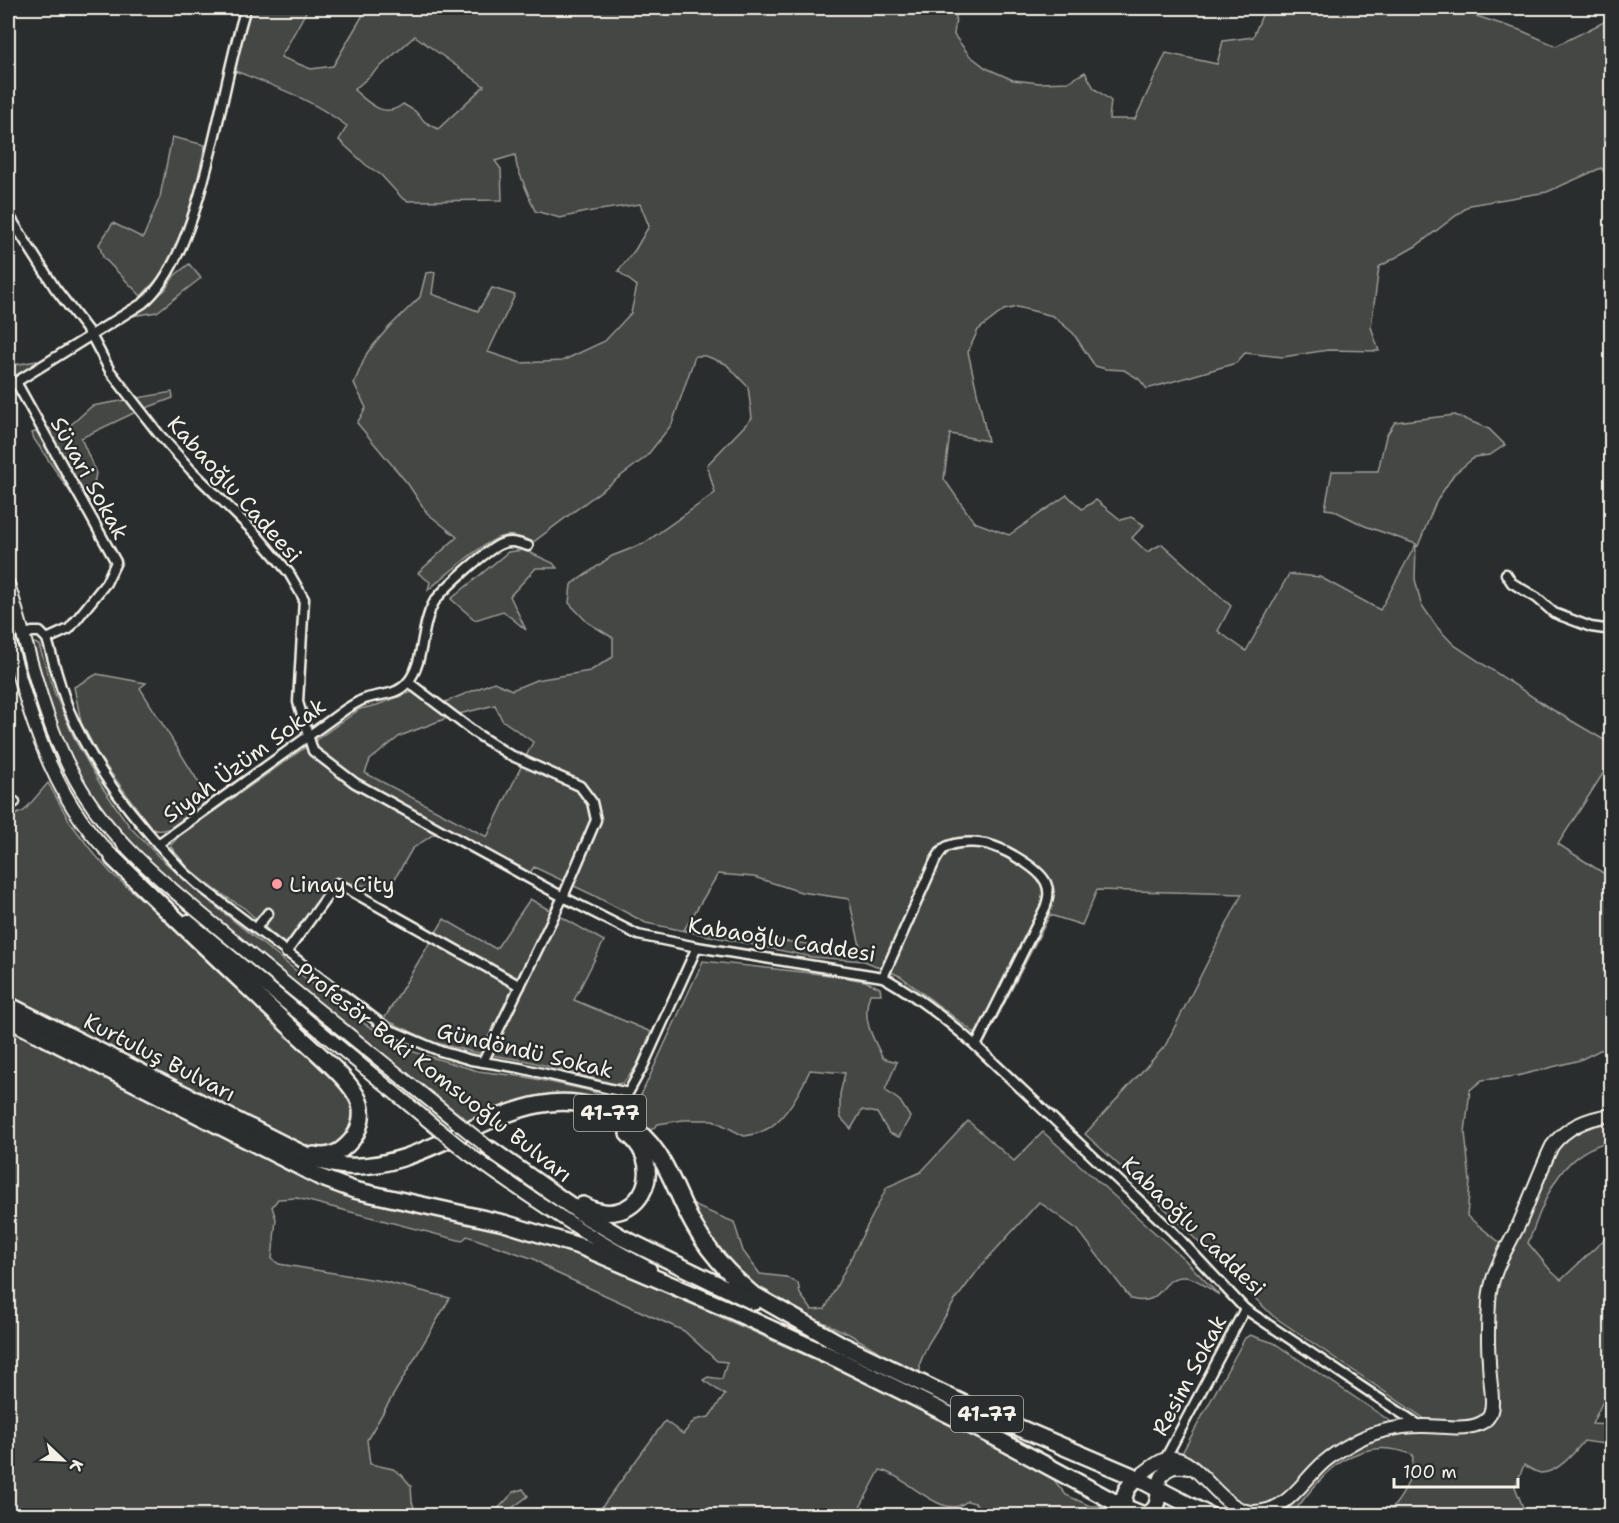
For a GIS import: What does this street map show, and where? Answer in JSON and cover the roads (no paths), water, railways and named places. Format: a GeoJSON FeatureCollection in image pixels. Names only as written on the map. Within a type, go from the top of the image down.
{"type":"FeatureCollection","features":[{"type":"Feature","properties":{"kind":"highway"},"geometry":{"type":"LineString","coordinates":[[113,858],[323,1059],[357,1095],[361,1109],[360,1123],[355,1136],[346,1147],[334,1154],[321,1157],[288,1154]]}},
{"type":"Feature","properties":{"kind":"highway","name":"Kurtuluş Bulvarı"},"geometry":{"type":"LineString","coordinates":[[8,1005],[288,1154]]}},
{"type":"Feature","properties":{"kind":"highway","name":"Kurtuluş Bulvarı"},"geometry":{"type":"LineString","coordinates":[[8,1019],[288,1154]]}},
{"type":"Feature","properties":{"kind":"highway","name":"41-77"},"geometry":{"type":"LineString","coordinates":[[288,1154],[330,1164],[373,1165],[417,1153],[529,1106],[557,1102],[598,1108],[623,1119],[653,1145],[661,1156],[699,1235],[710,1251],[740,1283],[751,1293],[839,1344]]}},
{"type":"Feature","properties":{"kind":"highway"},"geometry":{"type":"LineString","coordinates":[[288,1154],[321,1172],[362,1176],[384,1173],[406,1167],[516,1120],[539,1113],[557,1111],[585,1113],[621,1129],[640,1147],[646,1161],[648,1176],[643,1191],[632,1204],[618,1212],[602,1213],[586,1207],[490,1149]]}},
{"type":"Feature","properties":{"kind":"highway","name":"Profesör Baki Komsuoğlu Bulvarı"},"geometry":{"type":"LineString","coordinates":[[490,1149],[584,1215],[623,1238],[975,1409],[1137,1478]]}},
{"type":"Feature","properties":{"kind":"highway","name":"41-77"},"geometry":{"type":"LineString","coordinates":[[288,1154],[322,1178],[354,1190],[504,1222],[558,1238],[730,1310]]}},
{"type":"Feature","properties":{"kind":"highway","name":"Profesör Baki Komsuoğlu Bulvarı"},"geometry":{"type":"LineString","coordinates":[[730,1310],[932,1406],[1124,1511]]}},
{"type":"Feature","properties":{"kind":"highway"},"geometry":{"type":"LineString","coordinates":[[1159,1488],[1159,1503],[1152,1513],[1146,1515],[1124,1511],[1126,1488],[1137,1478],[1159,1488],[1210,1515]]}},
{"type":"Feature","properties":{"kind":"main road","name":"Profesör Baki Komsuoğlu Bulvarı"},"geometry":{"type":"LineString","coordinates":[[8,584],[55,740],[76,781],[113,832],[161,880],[490,1149]]}},
{"type":"Feature","properties":{"kind":"main road","name":"Profesör Baki Komsuoğlu Bulvarı"},"geometry":{"type":"LineString","coordinates":[[8,637],[32,718],[51,768],[73,809],[113,858],[469,1154],[589,1236],[730,1310]]}},
{"type":"Feature","properties":{"kind":"main road"},"geometry":{"type":"LineString","coordinates":[[1137,1478],[1165,1459],[1174,1458],[1183,1461],[1198,1472],[1234,1508],[1253,1512],[1264,1511],[1283,1504],[1293,1497],[1324,1462],[1355,1442],[1400,1427],[1419,1425],[1469,1427],[1487,1419],[1492,1402],[1488,1324],[1489,1298],[1494,1274],[1552,1146],[1558,1138],[1580,1123],[1611,1115]]}},
{"type":"Feature","properties":{"kind":"main road"},"geometry":{"type":"LineString","coordinates":[[1159,1488],[1161,1474],[1169,1469],[1177,1466],[1198,1472]]}},
{"type":"Feature","properties":{"kind":"street"},"geometry":{"type":"LineString","coordinates":[[8,387],[91,336],[153,295],[161,286],[175,260],[205,173],[246,8]]}},
{"type":"Feature","properties":{"kind":"street"},"geometry":{"type":"LineString","coordinates":[[8,214],[55,288],[91,336]]}},
{"type":"Feature","properties":{"kind":"street","name":"Kabaoğlu Cadeesi"},"geometry":{"type":"LineString","coordinates":[[91,336],[110,371],[158,433],[191,470],[257,535],[289,573],[304,599],[298,702],[313,751],[354,783],[564,897]]}},
{"type":"Feature","properties":{"kind":"street","name":"Süvari Sokak"},"geometry":{"type":"LineString","coordinates":[[16,382],[116,562],[106,583],[69,629],[47,639]]}},
{"type":"Feature","properties":{"kind":"street"},"geometry":{"type":"LineString","coordinates":[[483,1062],[564,897],[596,820],[592,802],[580,786],[508,754],[477,734],[408,682],[415,670],[433,604],[443,591],[499,544],[512,542],[528,546]]}},
{"type":"Feature","properties":{"kind":"street"},"geometry":{"type":"LineString","coordinates":[[1506,574],[1512,583],[1537,598],[1554,613],[1591,627],[1611,630]]}},
{"type":"Feature","properties":{"kind":"street"},"geometry":{"type":"LineString","coordinates":[[22,636],[40,632],[47,639]]}},
{"type":"Feature","properties":{"kind":"street","name":"Siyah Üzüm Sokak"},"geometry":{"type":"LineString","coordinates":[[47,639],[69,709],[87,747],[107,783],[158,844],[362,700],[399,690],[408,682]]}},
{"type":"Feature","properties":{"kind":"street","name":"Gündöndü Sokak"},"geometry":{"type":"LineString","coordinates":[[158,844],[201,887],[257,927],[286,953],[388,1029],[440,1051],[628,1093],[644,1066],[697,947]]}},
{"type":"Feature","properties":{"kind":"street"},"geometry":{"type":"LineString","coordinates":[[883,977],[942,849],[951,844],[991,845],[1040,873],[1047,884],[1049,895],[1046,906],[976,1046]]}},
{"type":"Feature","properties":{"kind":"street"},"geometry":{"type":"LineString","coordinates":[[286,953],[337,883],[520,986]]}},
{"type":"Feature","properties":{"kind":"street","name":"Kabaoğlu Caddesi"},"geometry":{"type":"LineString","coordinates":[[564,897],[638,935],[697,947],[883,977],[906,990],[976,1046],[1173,1232],[1245,1309],[1419,1425]]}},
{"type":"Feature","properties":{"kind":"street"},"geometry":{"type":"LineString","coordinates":[[257,927],[268,913]]}},
{"type":"Feature","properties":{"kind":"street","name":"Resim Sokak"},"geometry":{"type":"LineString","coordinates":[[1165,1459],[1245,1309]]}},
{"type":"Feature","properties":{"kind":"place","name":"Linay City"},"geometry":{"type":"Point","coordinates":[277,884]}}]}
